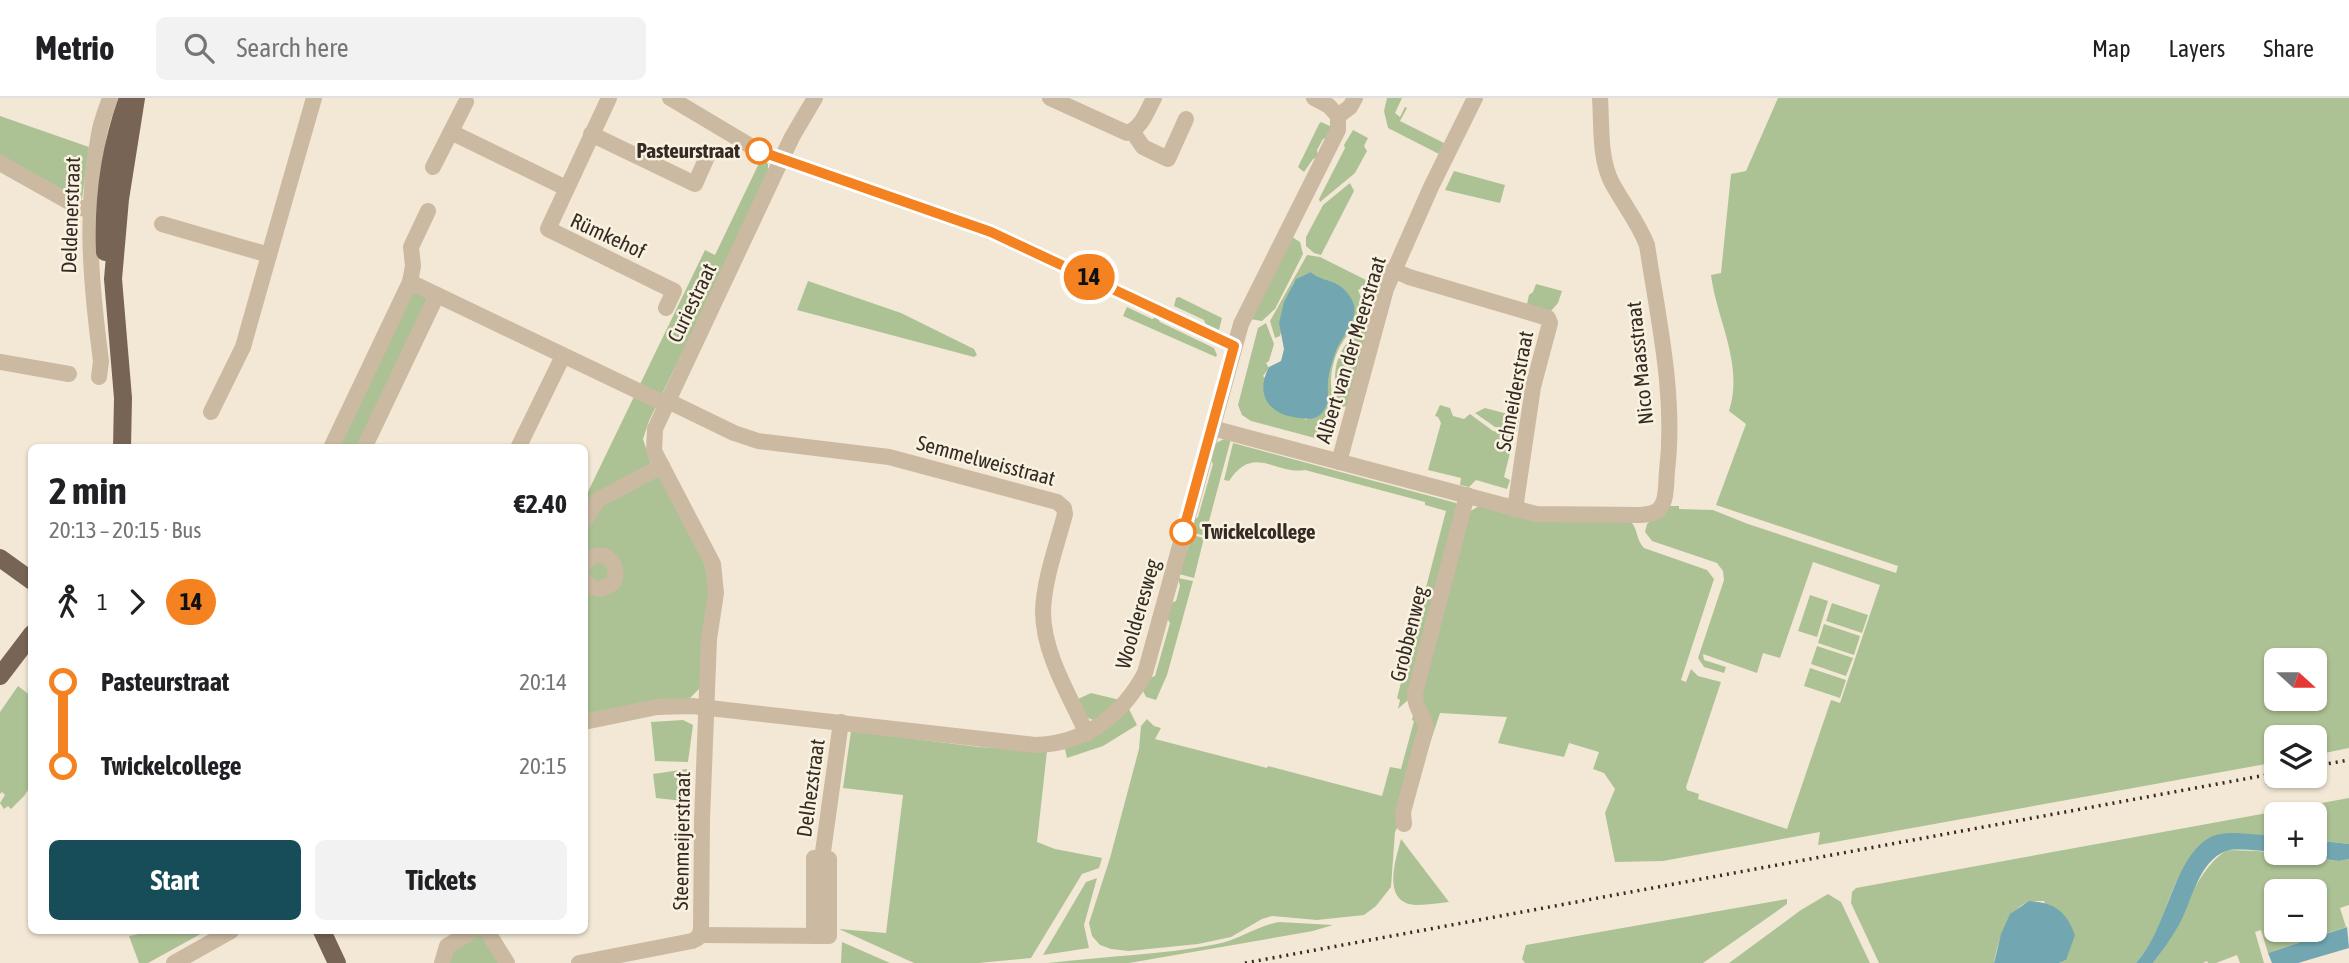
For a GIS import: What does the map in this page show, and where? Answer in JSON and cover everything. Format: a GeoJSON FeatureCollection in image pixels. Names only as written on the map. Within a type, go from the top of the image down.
{"type":"FeatureCollection","features":[{"type":"Feature","properties":{"kind":"main road","name":"Deldenerstraat"},"geometry":{"type":"LineString","coordinates":[[113,279],[105,251],[106,206],[112,153],[128,98]]}},
{"type":"Feature","properties":{"kind":"main road","name":"Deldenerstraat"},"geometry":{"type":"LineString","coordinates":[[121,444],[123,398],[113,279],[120,199],[136,98]]}},
{"type":"Feature","properties":{"kind":"main road"},"geometry":{"type":"LineString","coordinates":[[0,558],[28,578]]}},
{"type":"Feature","properties":{"kind":"main road"},"geometry":{"type":"LineString","coordinates":[[0,676],[28,639]]}},
{"type":"Feature","properties":{"kind":"main road"},"geometry":{"type":"LineString","coordinates":[[323,934],[337,963]]}},
{"type":"Feature","properties":{"kind":"street","name":"Deldenerstraat"},"geometry":{"type":"LineString","coordinates":[[99,377],[101,361],[89,245],[90,209],[99,133],[110,98]]}},
{"type":"Feature","properties":{"kind":"street"},"geometry":{"type":"LineString","coordinates":[[211,412],[243,347],[314,98]]}},
{"type":"Feature","properties":{"kind":"street","name":"Rümkehof"},"geometry":{"type":"LineString","coordinates":[[608,98],[548,229],[674,291],[666,308]]}},
{"type":"Feature","properties":{"kind":"street"},"geometry":{"type":"LineString","coordinates":[[670,98],[759,151],[991,232],[1234,346]]}},
{"type":"Feature","properties":{"kind":"street","name":"Curiestraat"},"geometry":{"type":"LineString","coordinates":[[708,707],[709,639],[716,593],[715,574],[707,552],[654,451],[653,438],[792,137],[815,98]]}},
{"type":"Feature","properties":{"kind":"street"},"geometry":{"type":"LineString","coordinates":[[1050,98],[1122,131],[1132,131],[1140,124],[1154,98]]}},
{"type":"Feature","properties":{"kind":"street"},"geometry":{"type":"LineString","coordinates":[[1314,98],[1329,106],[1338,116]]}},
{"type":"Feature","properties":{"kind":"street","name":"Woolderesweg"},"geometry":{"type":"LineString","coordinates":[[588,721],[657,707],[708,707],[1035,745],[1061,742],[1087,734],[1114,715],[1126,703],[1145,673],[1234,346],[1244,318],[1338,130],[1338,116],[1344,114],[1355,98]]}},
{"type":"Feature","properties":{"kind":"street","name":"Albert van der Meerstraat"},"geometry":{"type":"LineString","coordinates":[[1339,462],[1393,270],[1475,98]]}},
{"type":"Feature","properties":{"kind":"street","name":"Nico Maasstraat"},"geometry":{"type":"LineString","coordinates":[[1212,428],[1515,509],[1549,515],[1653,514],[1664,502],[1670,407],[1647,245],[1640,227],[1612,182],[1604,159],[1600,98]]}},
{"type":"Feature","properties":{"kind":"street"},"geometry":{"type":"LineString","coordinates":[[433,167],[466,102]]}},
{"type":"Feature","properties":{"kind":"street"},"geometry":{"type":"LineString","coordinates":[[1132,131],[1143,147],[1168,159],[1186,119]]}},
{"type":"Feature","properties":{"kind":"street","name":"Rümkehof"},"geometry":{"type":"LineString","coordinates":[[450,132],[566,188]]}},
{"type":"Feature","properties":{"kind":"street"},"geometry":{"type":"LineString","coordinates":[[591,134],[695,184],[707,157]]}},
{"type":"Feature","properties":{"kind":"street"},"geometry":{"type":"LineString","coordinates":[[0,163],[80,208],[90,209]]}},
{"type":"Feature","properties":{"kind":"street"},"geometry":{"type":"LineString","coordinates":[[333,444],[410,282],[413,266],[411,247],[428,211]]}},
{"type":"Feature","properties":{"kind":"street"},"geometry":{"type":"LineString","coordinates":[[162,224],[269,255]]}},
{"type":"Feature","properties":{"kind":"street","name":"Schneiderstraat"},"geometry":{"type":"LineString","coordinates":[[1393,270],[1548,318],[1550,323],[1533,387],[1515,509]]}},
{"type":"Feature","properties":{"kind":"street"},"geometry":{"type":"LineString","coordinates":[[410,282],[659,401],[668,401]]}},
{"type":"Feature","properties":{"kind":"street"},"geometry":{"type":"LineString","coordinates":[[366,444],[438,295]]}},
{"type":"Feature","properties":{"kind":"street"},"geometry":{"type":"LineString","coordinates":[[520,444],[563,356]]}},
{"type":"Feature","properties":{"kind":"street"},"geometry":{"type":"LineString","coordinates":[[0,362],[69,374]]}},
{"type":"Feature","properties":{"kind":"street","name":"Semmelweisstraat"},"geometry":{"type":"LineString","coordinates":[[668,401],[734,433],[758,441],[889,457],[1061,504],[1065,514],[1045,598],[1046,634],[1054,662],[1087,734]]}},
{"type":"Feature","properties":{"kind":"street"},"geometry":{"type":"LineString","coordinates":[[588,515],[598,500],[662,466]]}},
{"type":"Feature","properties":{"kind":"street","name":"Grobbenweg"},"geometry":{"type":"LineString","coordinates":[[1404,824],[1403,812],[1426,728],[1418,710],[1415,693],[1468,495]]}},
{"type":"Feature","properties":{"kind":"street"},"geometry":{"type":"LineString","coordinates":[[588,561],[593,557],[604,556],[613,562],[616,572],[613,583],[601,589],[588,584]]}},
{"type":"Feature","properties":{"kind":"street","name":"Steenmeijerstraat"},"geometry":{"type":"LineString","coordinates":[[579,963],[692,941],[700,935],[708,707]]}},
{"type":"Feature","properties":{"kind":"street","name":"Delhezstraat"},"geometry":{"type":"LineString","coordinates":[[700,935],[829,936],[829,859],[822,859],[841,722]]}},
{"type":"Feature","properties":{"kind":"street"},"geometry":{"type":"LineString","coordinates":[[174,963],[226,934]]}},
{"type":"Feature","properties":{"kind":"street"},"geometry":{"type":"LineString","coordinates":[[442,963],[447,946],[468,934]]}},
{"type":"Feature","properties":{"kind":"street"},"geometry":{"type":"LineString","coordinates":[[489,934],[507,963]]}},
{"type":"Feature","properties":{"kind":"green space"},"geometry":{"type":"Polygon","coordinates":[[[1387,98],[1402,98],[1395,113],[1400,117],[1405,107],[1407,108],[1400,121],[1444,143],[1439,154],[1388,128],[1384,111],[1387,98]]]}},
{"type":"Feature","properties":{"kind":"green space"},"geometry":{"type":"Polygon","coordinates":[[[1778,98],[2349,98],[2349,748],[2327,753],[2327,725],[2264,725],[2264,764],[1818,845],[1820,832],[1663,861],[1615,862],[1605,813],[1615,789],[1604,773],[1593,769],[1599,752],[1569,743],[1564,757],[1498,743],[1507,717],[1440,713],[1427,752],[1419,694],[1469,512],[1479,506],[1631,522],[1644,548],[1707,570],[1714,579],[1681,680],[1686,682],[1691,669],[1698,676],[1721,682],[1687,790],[1699,794],[1698,799],[1787,829],[1831,700],[1840,703],[1880,585],[1813,562],[1780,658],[1763,653],[1757,673],[1703,654],[1704,660],[1726,667],[1724,673],[1704,667],[1698,658],[1724,580],[1723,571],[1717,563],[1652,541],[1645,532],[1647,524],[1668,506],[1713,510],[1896,573],[1898,566],[1716,505],[1746,424],[1729,411],[1733,394],[1731,359],[1711,275],[1721,273],[1731,174],[1746,171],[1778,98]]]}},
{"type":"Feature","properties":{"kind":"green space"},"geometry":{"type":"Polygon","coordinates":[[[0,116],[89,147],[82,199],[79,200],[0,157],[0,116]]]}},
{"type":"Feature","properties":{"kind":"green space"},"geometry":{"type":"Polygon","coordinates":[[[1321,122],[1332,127],[1328,137],[1323,139],[1317,150],[1318,157],[1313,159],[1304,172],[1298,167],[1321,122]]]}},
{"type":"Feature","properties":{"kind":"green space"},"geometry":{"type":"Polygon","coordinates":[[[1353,130],[1368,138],[1364,146],[1367,151],[1355,173],[1320,202],[1319,199],[1353,130]]]}},
{"type":"Feature","properties":{"kind":"green space"},"geometry":{"type":"Polygon","coordinates":[[[762,157],[768,164],[768,176],[649,421],[643,439],[655,476],[662,478],[704,559],[710,592],[700,688],[689,699],[588,715],[588,492],[705,250],[715,255],[762,157]]]}},
{"type":"Feature","properties":{"kind":"green space"},"geometry":{"type":"Polygon","coordinates":[[[1454,171],[1505,185],[1500,203],[1445,190],[1454,171]]]}},
{"type":"Feature","properties":{"kind":"green space"},"geometry":{"type":"Polygon","coordinates":[[[1350,183],[1354,191],[1321,255],[1314,253],[1306,246],[1306,237],[1323,205],[1350,183]]]}},
{"type":"Feature","properties":{"kind":"green space"},"geometry":{"type":"Polygon","coordinates":[[[1292,237],[1300,242],[1303,254],[1275,309],[1262,321],[1250,319],[1292,237]]]}},
{"type":"Feature","properties":{"kind":"green space"},"geometry":{"type":"Polygon","coordinates":[[[1307,255],[1320,257],[1374,284],[1358,290],[1369,316],[1347,335],[1335,358],[1331,380],[1336,422],[1335,429],[1326,441],[1251,421],[1242,415],[1238,405],[1258,328],[1266,323],[1274,344],[1266,363],[1269,368],[1263,376],[1306,420],[1326,383],[1331,358],[1312,272],[1298,278],[1293,284],[1280,336],[1275,338],[1270,321],[1307,255]]]}},
{"type":"Feature","properties":{"kind":"green space"},"geometry":{"type":"Polygon","coordinates":[[[808,281],[901,313],[974,349],[977,355],[974,357],[797,310],[808,281]]]}},
{"type":"Feature","properties":{"kind":"green space"},"geometry":{"type":"Polygon","coordinates":[[[1536,284],[1562,291],[1558,303],[1551,311],[1527,304],[1536,284]]]}},
{"type":"Feature","properties":{"kind":"green space"},"geometry":{"type":"Polygon","coordinates":[[[416,292],[426,298],[427,302],[361,444],[336,444],[412,293],[416,292]]]}},
{"type":"Feature","properties":{"kind":"green space"},"geometry":{"type":"Polygon","coordinates":[[[1179,297],[1222,318],[1219,330],[1174,306],[1176,298],[1179,297]]]}},
{"type":"Feature","properties":{"kind":"green space"},"geometry":{"type":"Polygon","coordinates":[[[1127,307],[1152,319],[1157,317],[1160,322],[1214,348],[1216,357],[1123,316],[1127,307]]]}},
{"type":"Feature","properties":{"kind":"green space"},"geometry":{"type":"Polygon","coordinates":[[[1370,319],[1350,405],[1339,408],[1335,380],[1338,358],[1350,339],[1370,319]]]}},
{"type":"Feature","properties":{"kind":"green space"},"geometry":{"type":"Polygon","coordinates":[[[1440,405],[1450,408],[1453,416],[1464,419],[1470,414],[1493,431],[1508,435],[1506,446],[1510,453],[1504,477],[1510,480],[1507,489],[1476,480],[1469,487],[1460,485],[1461,478],[1428,470],[1441,423],[1435,416],[1440,405]]]}},
{"type":"Feature","properties":{"kind":"green space"},"geometry":{"type":"Polygon","coordinates":[[[1485,408],[1519,417],[1517,431],[1495,427],[1475,413],[1485,408]]]}},
{"type":"Feature","properties":{"kind":"green space"},"geometry":{"type":"Polygon","coordinates":[[[1226,438],[1231,439],[1205,536],[1191,532],[1213,464],[1210,458],[1216,443],[1226,438]]]}},
{"type":"Feature","properties":{"kind":"green space"},"geometry":{"type":"Polygon","coordinates":[[[1233,443],[1456,503],[1458,509],[1408,700],[1398,709],[1400,700],[1397,698],[1446,511],[1425,505],[1425,502],[1305,470],[1265,463],[1247,464],[1229,481],[1224,480],[1233,443]]]}},
{"type":"Feature","properties":{"kind":"green space"},"geometry":{"type":"Polygon","coordinates":[[[1192,535],[1204,538],[1194,578],[1179,574],[1192,535]]]}},
{"type":"Feature","properties":{"kind":"green space"},"geometry":{"type":"Polygon","coordinates":[[[1178,578],[1193,581],[1167,675],[1156,700],[1146,697],[1143,691],[1150,678],[1155,676],[1170,623],[1167,618],[1171,603],[1176,601],[1180,586],[1178,578]]]}},
{"type":"Feature","properties":{"kind":"green space"},"geometry":{"type":"Polygon","coordinates":[[[1810,595],[1828,601],[1817,637],[1798,631],[1810,595]]]}},
{"type":"Feature","properties":{"kind":"green space"},"geometry":{"type":"Polygon","coordinates":[[[1832,603],[1868,615],[1862,633],[1826,621],[1832,603]]]}},
{"type":"Feature","properties":{"kind":"green space"},"geometry":{"type":"Polygon","coordinates":[[[1824,624],[1860,636],[1854,655],[1818,643],[1824,624]]]}},
{"type":"Feature","properties":{"kind":"green space"},"geometry":{"type":"Polygon","coordinates":[[[1817,646],[1853,658],[1846,676],[1811,664],[1817,646]]]}},
{"type":"Feature","properties":{"kind":"green space"},"geometry":{"type":"Polygon","coordinates":[[[1810,668],[1846,680],[1840,698],[1804,686],[1810,668]]]}},
{"type":"Feature","properties":{"kind":"green space"},"geometry":{"type":"Polygon","coordinates":[[[18,686],[28,694],[28,790],[11,809],[8,806],[4,809],[0,803],[5,795],[2,792],[0,794],[0,712],[18,686]]]}},
{"type":"Feature","properties":{"kind":"green space"},"geometry":{"type":"Polygon","coordinates":[[[1091,693],[1120,700],[1094,720],[1085,715],[1078,699],[1091,693]]]}},
{"type":"Feature","properties":{"kind":"green space"},"geometry":{"type":"Polygon","coordinates":[[[1129,709],[1137,725],[1103,746],[1067,758],[1065,749],[1101,733],[1129,709]]]}},
{"type":"Feature","properties":{"kind":"green space"},"geometry":{"type":"Polygon","coordinates":[[[1414,710],[1420,720],[1395,832],[1391,887],[1376,906],[1364,915],[1317,920],[1272,916],[1231,937],[1198,944],[1129,951],[1100,945],[1092,936],[1089,923],[1110,858],[1139,749],[1141,726],[1147,719],[1154,726],[1161,728],[1155,739],[1382,796],[1390,767],[1401,769],[1414,721],[1414,710]]]}},
{"type":"Feature","properties":{"kind":"green space"},"geometry":{"type":"Polygon","coordinates":[[[683,720],[693,725],[688,762],[655,761],[651,722],[683,720]]]}},
{"type":"Feature","properties":{"kind":"green space"},"geometry":{"type":"Polygon","coordinates":[[[851,731],[979,747],[1047,751],[1037,842],[1055,849],[1102,858],[1099,868],[1082,874],[1031,958],[978,963],[914,963],[839,929],[886,933],[903,795],[843,788],[851,731]]]}},
{"type":"Feature","properties":{"kind":"green space"},"geometry":{"type":"Polygon","coordinates":[[[687,769],[683,801],[656,798],[653,774],[687,769]]]}},
{"type":"Feature","properties":{"kind":"green space"},"geometry":{"type":"Polygon","coordinates":[[[2349,798],[2349,844],[2327,841],[2327,802],[2349,798]]]}},
{"type":"Feature","properties":{"kind":"green space"},"geometry":{"type":"Polygon","coordinates":[[[2264,814],[2264,836],[2221,834],[2185,868],[2175,884],[2151,943],[2136,963],[2059,963],[2066,960],[2044,901],[2033,901],[2019,907],[2008,920],[1994,963],[1879,963],[1851,903],[1852,892],[1856,888],[2264,814]]]}},
{"type":"Feature","properties":{"kind":"green space"},"geometry":{"type":"Polygon","coordinates":[[[1401,839],[1449,902],[1415,905],[1404,902],[1398,896],[1393,878],[1401,839]]]}},
{"type":"Feature","properties":{"kind":"green space"},"geometry":{"type":"Polygon","coordinates":[[[2227,850],[2264,852],[2264,865],[2327,865],[2327,860],[2349,859],[2349,905],[2340,908],[2346,927],[2327,933],[2327,879],[2264,879],[2264,940],[2261,930],[2255,932],[2264,963],[2240,963],[2237,955],[2216,963],[2153,963],[2172,934],[2204,873],[2214,860],[2227,850]]]}},
{"type":"Feature","properties":{"kind":"green space"},"geometry":{"type":"Polygon","coordinates":[[[1097,878],[1084,925],[1089,948],[1043,955],[1086,882],[1097,878]]]}},
{"type":"Feature","properties":{"kind":"green space"},"geometry":{"type":"Polygon","coordinates":[[[1828,894],[1841,902],[1870,963],[1729,963],[1801,910],[1828,894]]]}},
{"type":"Feature","properties":{"kind":"green space"},"geometry":{"type":"Polygon","coordinates":[[[1787,899],[1787,904],[1703,963],[1525,963],[1522,959],[1526,945],[1787,899]]]}},
{"type":"Feature","properties":{"kind":"green space"},"geometry":{"type":"Polygon","coordinates":[[[1279,922],[1333,925],[1313,931],[1129,963],[1048,963],[1196,948],[1225,942],[1279,922]]]}},
{"type":"Feature","properties":{"kind":"green space"},"geometry":{"type":"Polygon","coordinates":[[[201,934],[148,963],[139,963],[129,936],[201,934]]]}},
{"type":"Feature","properties":{"kind":"green space"},"geometry":{"type":"Polygon","coordinates":[[[480,934],[501,963],[447,963],[449,954],[480,934]]]}},
{"type":"Feature","properties":{"kind":"green space"},"geometry":{"type":"Polygon","coordinates":[[[842,942],[890,963],[841,963],[842,942]]]}},
{"type":"Feature","properties":{"kind":"green space"},"geometry":{"type":"Polygon","coordinates":[[[2265,942],[2301,942],[2268,953],[2265,942]]]}},
{"type":"Feature","properties":{"kind":"water"},"geometry":{"type":"Polygon","coordinates":[[[1311,272],[1342,287],[1352,300],[1354,314],[1332,363],[1326,407],[1318,417],[1308,419],[1280,413],[1268,402],[1263,387],[1269,367],[1281,361],[1284,349],[1279,323],[1284,302],[1296,279],[1311,272]]]}},
{"type":"Feature","properties":{"kind":"water"},"geometry":{"type":"Polygon","coordinates":[[[2222,834],[2264,835],[2264,851],[2234,850],[2217,856],[2197,882],[2180,923],[2153,963],[2136,963],[2155,934],[2187,862],[2209,838],[2222,834]]]}},
{"type":"Feature","properties":{"kind":"water"},"geometry":{"type":"Polygon","coordinates":[[[2327,841],[2349,844],[2349,859],[2327,859],[2327,841]]]}},
{"type":"Feature","properties":{"kind":"water"},"geometry":{"type":"Polygon","coordinates":[[[2029,901],[2052,906],[2068,920],[2075,935],[2066,960],[2059,963],[1994,963],[2001,934],[2010,914],[2029,901]]]}},
{"type":"Feature","properties":{"kind":"water"},"geometry":{"type":"Polygon","coordinates":[[[2347,927],[2349,948],[2298,963],[2272,963],[2268,953],[2301,942],[2327,942],[2327,934],[2347,927]]]}},
{"type":"Feature","properties":{"kind":"railway"},"geometry":{"type":"LineString","coordinates":[[2327,764],[2349,760]]}},
{"type":"Feature","properties":{"kind":"railway"},"geometry":{"type":"LineString","coordinates":[[1245,963],[2264,775]]}},
{"type":"Feature","properties":{"kind":"bus line","name":"14"},"geometry":{"type":"LineString","coordinates":[[759,151],[991,232],[1234,346],[1183,532]]}},
{"type":"Feature","properties":{"kind":"place","name":"Pasteurstraat"},"geometry":{"type":"Point","coordinates":[759,151]}},
{"type":"Feature","properties":{"kind":"place","name":"Twickelcollege"},"geometry":{"type":"Point","coordinates":[1183,532]}}]}
